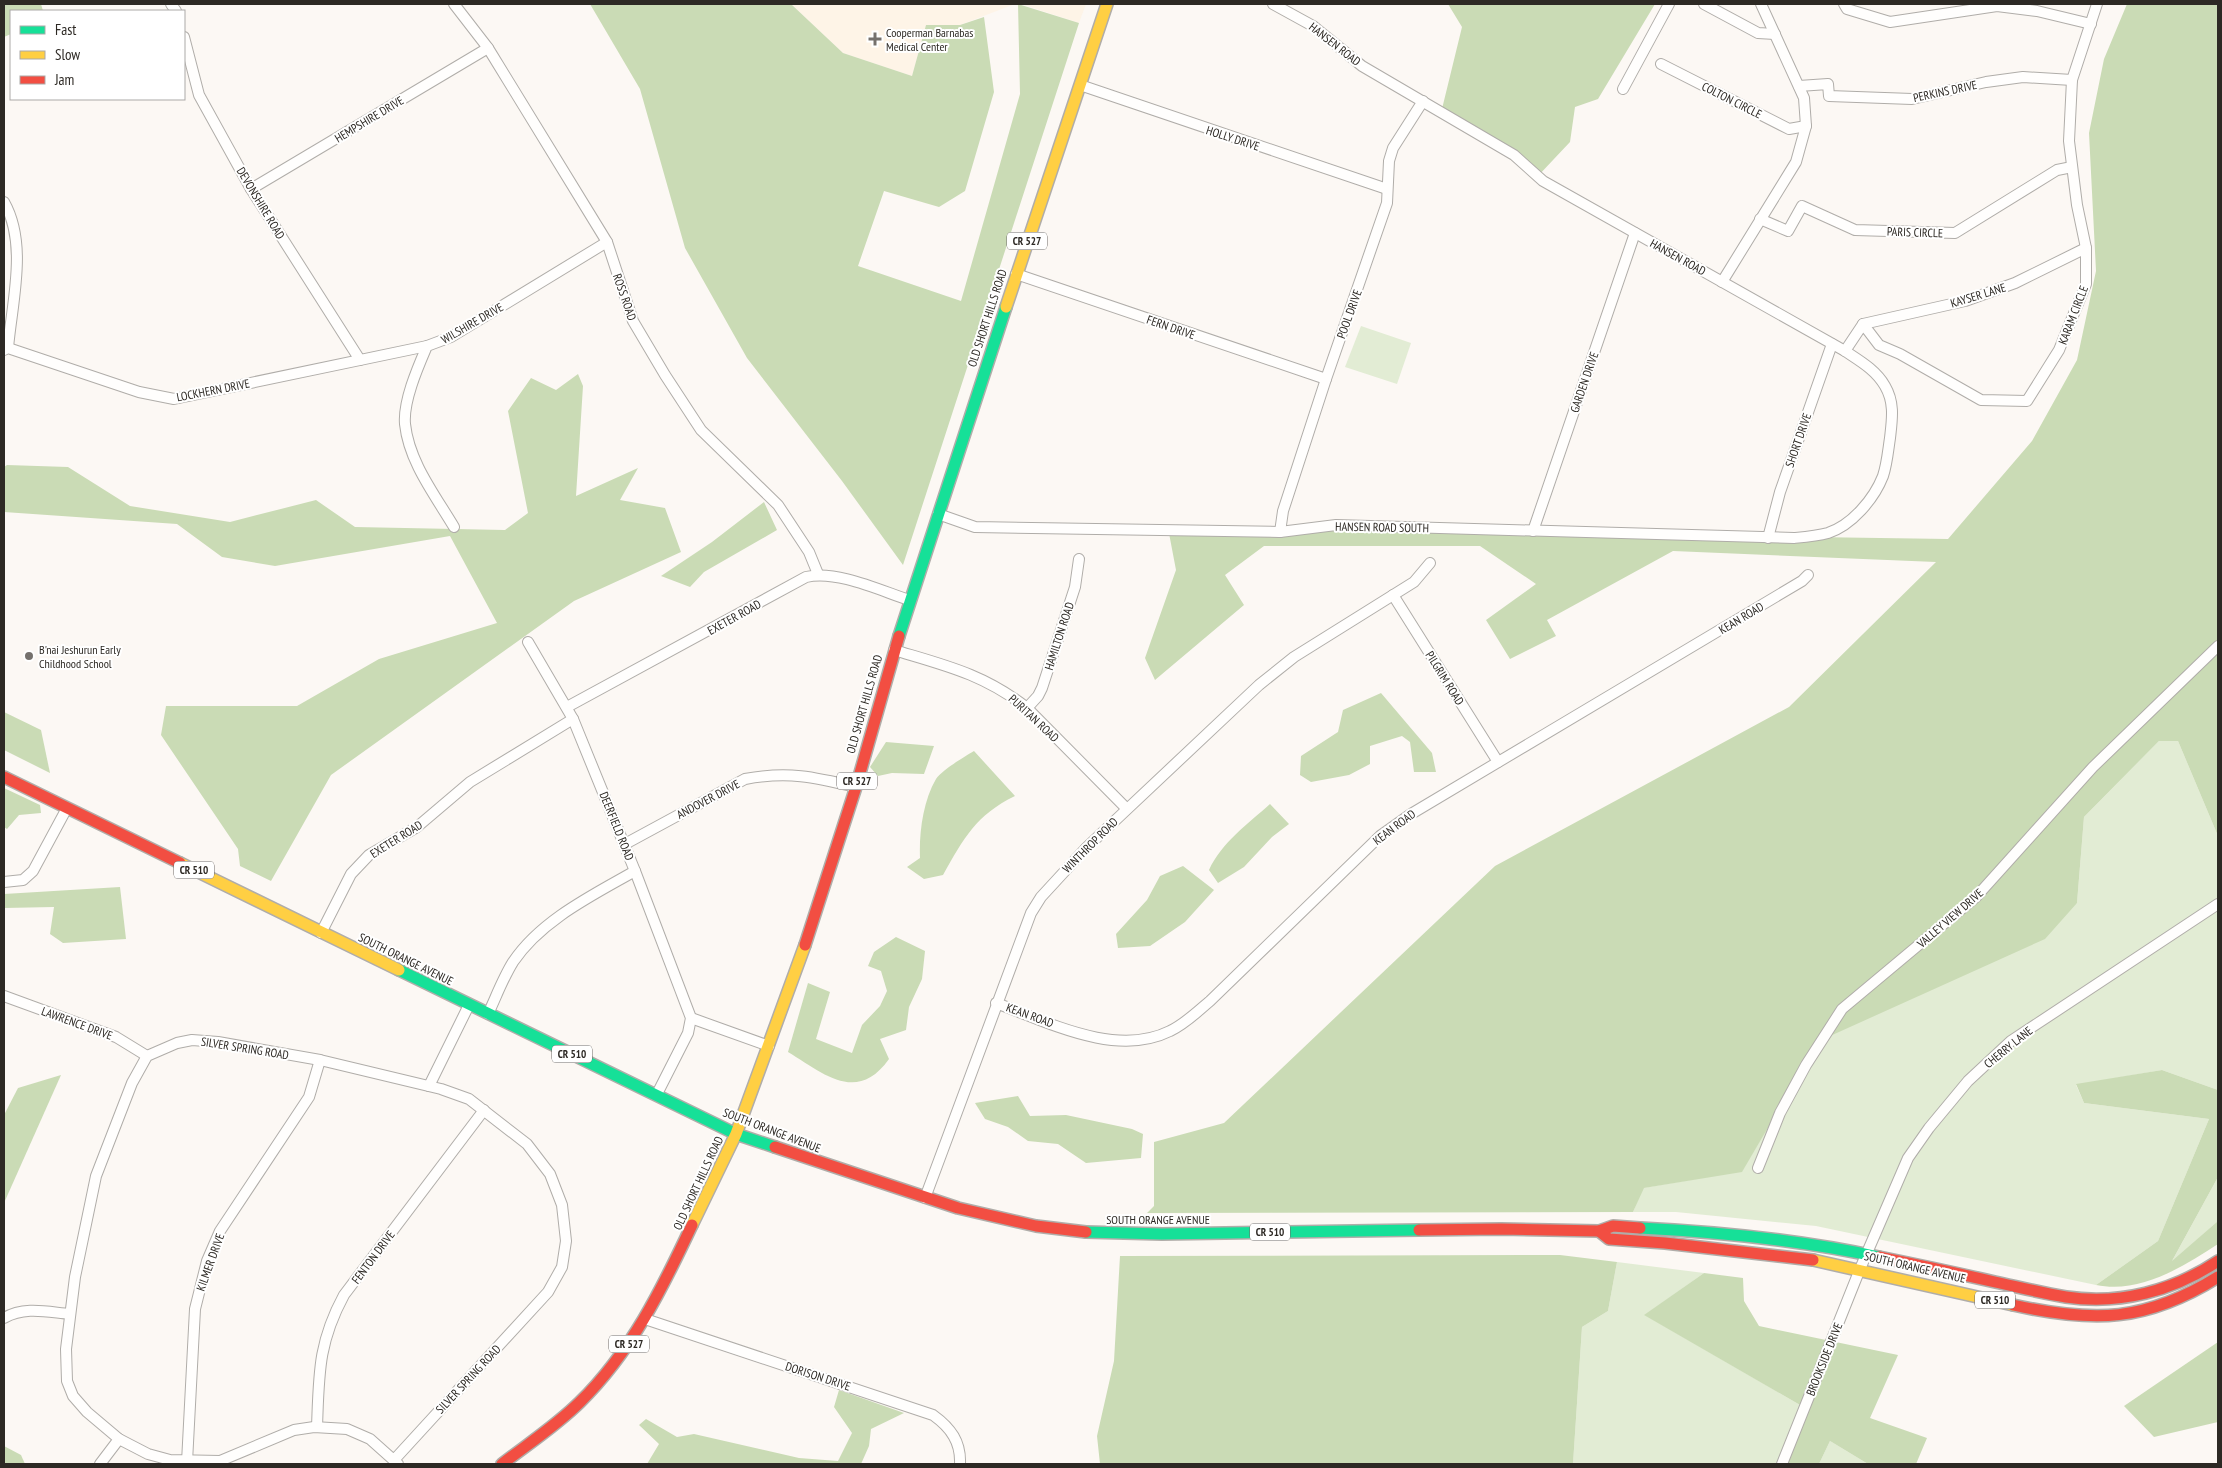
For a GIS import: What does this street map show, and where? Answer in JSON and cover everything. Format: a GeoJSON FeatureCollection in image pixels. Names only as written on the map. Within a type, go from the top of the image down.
{"type":"FeatureCollection","features":[{"type":"Feature","properties":{"kind":"main road","name":"OLD SHORT HILLS ROAD"},"geometry":{"type":"LineString","coordinates":[[502,1464],[579,1403],[614,1365],[645,1319],[684,1244],[736,1134],[809,934],[856,787],[909,600],[1107,4]]}},
{"type":"Feature","properties":{"kind":"main road","name":"SOUTH ORANGE AVENUE"},"geometry":{"type":"LineString","coordinates":[[4,777],[736,1134],[925,1198],[1036,1226],[1082,1232],[1162,1234],[1492,1229],[1599,1231],[1613,1226],[1700,1231],[1792,1242],[1867,1254],[2067,1297],[2130,1296],[2160,1290],[2196,1276],[2218,1261]]}},
{"type":"Feature","properties":{"kind":"main road","name":"SOUTH ORANGE AVENUE"},"geometry":{"type":"LineString","coordinates":[[1599,1231],[1609,1238],[1804,1258],[2055,1314],[2086,1317],[2148,1310],[2179,1299],[2218,1277]]}},
{"type":"Feature","properties":{"kind":"main road"},"geometry":{"type":"LineString","coordinates":[[2130,1296],[2132,1313]]}},
{"type":"Feature","properties":{"kind":"street","name":"ROSS ROAD"},"geometry":{"type":"LineString","coordinates":[[454,4],[488,48],[607,242],[633,321],[665,375],[701,430],[778,505],[809,552],[818,574]]}},
{"type":"Feature","properties":{"kind":"street","name":"HANSEN ROAD"},"geometry":{"type":"LineString","coordinates":[[1273,4],[1313,26],[1362,66],[1514,154],[1543,182],[1845,351],[1872,369],[1884,385],[1891,400],[1892,418],[1883,475],[1866,504],[1842,527],[1827,533],[1813,536],[1768,538]]}},
{"type":"Feature","properties":{"kind":"street"},"geometry":{"type":"LineString","coordinates":[[1623,89],[1669,4]]}},
{"type":"Feature","properties":{"kind":"street"},"geometry":{"type":"LineString","coordinates":[[1704,4],[1758,33],[1775,34]]}},
{"type":"Feature","properties":{"kind":"street"},"geometry":{"type":"LineString","coordinates":[[1722,282],[1796,162],[1806,126],[1804,98],[1761,4]]}},
{"type":"Feature","properties":{"kind":"street"},"geometry":{"type":"LineString","coordinates":[[1844,4],[1847,9],[1890,22],[1998,5],[2037,11],[2091,24]]}},
{"type":"Feature","properties":{"kind":"street","name":"KARAM CIRCLE"},"geometry":{"type":"LineString","coordinates":[[1863,324],[1879,345],[1900,354],[1981,400],[2027,401],[2059,350],[2086,284],[2086,248],[2077,205],[2069,141],[2072,80],[2097,4]]}},
{"type":"Feature","properties":{"kind":"street","name":"DEVONSHIRE ROAD"},"geometry":{"type":"LineString","coordinates":[[185,41],[199,95],[251,189],[360,360]]}},
{"type":"Feature","properties":{"kind":"street","name":"HEMPSHIRE DRIVE"},"geometry":{"type":"LineString","coordinates":[[251,189],[488,48]]}},
{"type":"Feature","properties":{"kind":"street","name":"COLTON CIRCLE"},"geometry":{"type":"LineString","coordinates":[[1661,64],[1789,129],[1806,126]]}},
{"type":"Feature","properties":{"kind":"street","name":"PERKINS DRIVE"},"geometry":{"type":"LineString","coordinates":[[1799,86],[1828,84],[1829,96],[1842,98],[1912,99],[1986,82],[2023,78],[2072,80]]}},
{"type":"Feature","properties":{"kind":"street","name":"HOLLY DRIVE"},"geometry":{"type":"LineString","coordinates":[[1080,85],[1387,189]]}},
{"type":"Feature","properties":{"kind":"street","name":"POOL DRIVE"},"geometry":{"type":"LineString","coordinates":[[1280,532],[1283,511],[1387,203],[1389,161],[1393,148],[1423,101]]}},
{"type":"Feature","properties":{"kind":"street","name":"PARIS CIRCLE"},"geometry":{"type":"LineString","coordinates":[[1760,219],[1788,230],[1802,206],[1855,230],[1956,233],[2057,170],[2072,167]]}},
{"type":"Feature","properties":{"kind":"street"},"geometry":{"type":"LineString","coordinates":[[4,202],[12,216],[17,251],[6,349]]}},
{"type":"Feature","properties":{"kind":"street","name":"GARDEN DRIVE"},"geometry":{"type":"LineString","coordinates":[[1533,530],[1635,233]]}},
{"type":"Feature","properties":{"kind":"street","name":"WILSHIRE DRIVE"},"geometry":{"type":"LineString","coordinates":[[454,527],[409,448],[405,422],[410,396],[427,346],[450,337],[607,242]]}},
{"type":"Feature","properties":{"kind":"street","name":"KAYSER LANE"},"geometry":{"type":"LineString","coordinates":[[1863,324],[1965,300],[2015,283],[2086,248]]}},
{"type":"Feature","properties":{"kind":"street","name":"FERN DRIVE"},"geometry":{"type":"LineString","coordinates":[[1016,274],[1326,379]]}},
{"type":"Feature","properties":{"kind":"street"},"geometry":{"type":"LineString","coordinates":[[1845,351],[1863,324]]}},
{"type":"Feature","properties":{"kind":"street","name":"SHORT DRIVE"},"geometry":{"type":"LineString","coordinates":[[1768,538],[1780,492],[1832,344]]}},
{"type":"Feature","properties":{"kind":"street","name":"LOCKHERN DRIVE"},"geometry":{"type":"LineString","coordinates":[[6,349],[139,392],[174,399],[427,346]]}},
{"type":"Feature","properties":{"kind":"street","name":"HANSEN ROAD SOUTH"},"geometry":{"type":"LineString","coordinates":[[938,514],[975,527],[1280,532],[1336,525],[1768,538]]}},
{"type":"Feature","properties":{"kind":"street","name":"HAMILTON ROAD"},"geometry":{"type":"LineString","coordinates":[[1027,708],[1038,696],[1042,688],[1076,587],[1079,559]]}},
{"type":"Feature","properties":{"kind":"street","name":"WINTHROP ROAD"},"geometry":{"type":"LineString","coordinates":[[925,1198],[996,1003],[1031,914],[1041,897],[1062,872],[1126,808],[1259,685],[1281,667],[1414,582],[1430,563]]}},
{"type":"Feature","properties":{"kind":"street"},"geometry":{"type":"LineString","coordinates":[[818,574],[840,578],[909,600]]}},
{"type":"Feature","properties":{"kind":"street","name":"EXETER ROAD"},"geometry":{"type":"LineString","coordinates":[[567,707],[799,580],[818,574]]}},
{"type":"Feature","properties":{"kind":"street","name":"KEAN ROAD"},"geometry":{"type":"LineString","coordinates":[[996,1003],[1102,1039],[1134,1042],[1157,1037],[1170,1031],[1187,1022],[1210,1001],[1380,836],[1411,814],[1802,581],[1808,574]]}},
{"type":"Feature","properties":{"kind":"street","name":"PILGRIM ROAD"},"geometry":{"type":"LineString","coordinates":[[1393,595],[1498,762]]}},
{"type":"Feature","properties":{"kind":"street","name":"DEERFIELD ROAD"},"geometry":{"type":"LineString","coordinates":[[528,642],[573,719],[636,871],[690,1018]]}},
{"type":"Feature","properties":{"kind":"street","name":"VALLEY VIEW DRIVE"},"geometry":{"type":"LineString","coordinates":[[1758,1168],[1780,1113],[1806,1065],[1842,1009],[1976,897],[2093,767],[2218,646]]}},
{"type":"Feature","properties":{"kind":"street","name":"PURITAN ROAD"},"geometry":{"type":"LineString","coordinates":[[894,650],[977,676],[1012,695],[1126,808]]}},
{"type":"Feature","properties":{"kind":"street","name":"EXETER ROAD"},"geometry":{"type":"LineString","coordinates":[[321,933],[351,874],[369,855],[422,823],[470,782],[573,719]]}},
{"type":"Feature","properties":{"kind":"street","name":"ANDOVER DRIVE"},"geometry":{"type":"LineString","coordinates":[[625,844],[745,780],[773,775],[801,775],[856,787]]}},
{"type":"Feature","properties":{"kind":"street"},"geometry":{"type":"LineString","coordinates":[[4,882],[22,880],[33,871],[67,808]]}},
{"type":"Feature","properties":{"kind":"street"},"geometry":{"type":"LineString","coordinates":[[488,1014],[513,963],[527,945],[554,921],[587,898],[636,871]]}},
{"type":"Feature","properties":{"kind":"street","name":"CHERRY LANE"},"geometry":{"type":"LineString","coordinates":[[1867,1254],[1908,1158],[1929,1128],[1968,1081],[1994,1055],[2019,1036],[2218,904]]}},
{"type":"Feature","properties":{"kind":"street","name":"LAWRENCE DRIVE"},"geometry":{"type":"LineString","coordinates":[[4,996],[116,1037],[147,1056]]}},
{"type":"Feature","properties":{"kind":"street"},"geometry":{"type":"LineString","coordinates":[[429,1086],[470,1005]]}},
{"type":"Feature","properties":{"kind":"street"},"geometry":{"type":"LineString","coordinates":[[657,1094],[688,1033],[690,1018],[769,1046]]}},
{"type":"Feature","properties":{"kind":"street","name":"SILVER SPRING ROAD"},"geometry":{"type":"LineString","coordinates":[[192,1040],[218,1042],[320,1060],[429,1086],[470,1100],[484,1110],[528,1144],[550,1174],[562,1205],[566,1241],[562,1267],[548,1292],[396,1462],[370,1439],[347,1429],[318,1427],[294,1430],[220,1460],[187,1462],[170,1460],[148,1454],[119,1439],[73,1396],[67,1381],[66,1349],[75,1278],[96,1176],[132,1083],[147,1056],[159,1050],[192,1040]]}},
{"type":"Feature","properties":{"kind":"street","name":"KILMER DRIVE"},"geometry":{"type":"LineString","coordinates":[[187,1462],[195,1309],[207,1261],[220,1231],[309,1097],[320,1060]]}},
{"type":"Feature","properties":{"kind":"street","name":"FENTON DRIVE"},"geometry":{"type":"LineString","coordinates":[[318,1427],[319,1367],[326,1332],[333,1314],[344,1295],[484,1110]]}},
{"type":"Feature","properties":{"kind":"street","name":"BROOKSIDE DRIVE"},"geometry":{"type":"LineString","coordinates":[[1782,1464],[1867,1254]]}},
{"type":"Feature","properties":{"kind":"street"},"geometry":{"type":"LineString","coordinates":[[4,1318],[15,1312],[25,1310],[70,1314]]}},
{"type":"Feature","properties":{"kind":"street","name":"DORISON DRIVE"},"geometry":{"type":"LineString","coordinates":[[645,1319],[933,1415],[946,1424],[956,1438],[961,1455],[960,1464]]}},
{"type":"Feature","properties":{"kind":"street"},"geometry":{"type":"LineString","coordinates":[[100,1464],[119,1439]]}},
{"type":"Feature","properties":{"kind":"shaded area","name":"Cooperman Barnabas Medical Center"},"geometry":{"type":"Polygon","coordinates":[[[791,4],[1015,4],[960,25],[926,25],[912,76],[843,53],[791,4]]]}},
{"type":"Feature","properties":{"kind":"shaded area"},"geometry":{"type":"Polygon","coordinates":[[[1021,4],[1086,4],[1079,23],[1021,4]]]}},
{"type":"Feature","properties":{"kind":"green space"},"geometry":{"type":"Polygon","coordinates":[[[4,4],[41,4],[43,10],[10,10],[10,34],[4,37],[4,4]]]}},
{"type":"Feature","properties":{"kind":"green space"},"geometry":{"type":"Polygon","coordinates":[[[590,4],[791,4],[843,53],[912,76],[926,25],[960,25],[984,17],[994,92],[965,191],[939,207],[884,191],[858,266],[961,301],[1020,94],[1018,4],[1079,23],[903,565],[842,481],[747,358],[685,248],[640,89],[590,4]]]}},
{"type":"Feature","properties":{"kind":"green space"},"geometry":{"type":"Polygon","coordinates":[[[1448,4],[1655,4],[1598,99],[1575,107],[1570,142],[1537,177],[1441,113],[1462,27],[1448,4]]]}},
{"type":"Feature","properties":{"kind":"green space"},"geometry":{"type":"Polygon","coordinates":[[[2127,4],[2218,4],[2218,836],[2178,741],[2159,741],[2084,817],[2077,903],[2045,939],[1819,1041],[1742,1172],[1644,1188],[1633,1212],[1147,1213],[1154,1206],[1154,1142],[1224,1123],[1495,866],[1789,707],[1936,562],[1673,551],[1547,620],[1556,636],[1510,659],[1486,620],[1536,584],[1480,546],[1264,546],[1225,575],[1244,605],[1155,680],[1145,658],[1176,570],[1168,528],[1948,539],[2032,441],[2077,360],[2096,271],[2089,133],[2104,59],[2127,4]]]}},
{"type":"Feature","properties":{"kind":"green space"},"geometry":{"type":"Polygon","coordinates":[[[1361,326],[1411,343],[1397,384],[1345,367],[1361,326]]]}},
{"type":"Feature","properties":{"kind":"green space"},"geometry":{"type":"Polygon","coordinates":[[[578,374],[583,386],[576,496],[638,468],[620,500],[665,508],[681,552],[574,601],[331,775],[271,881],[240,866],[238,849],[161,735],[166,706],[297,706],[379,659],[497,623],[450,536],[275,566],[222,557],[177,524],[4,512],[4,467],[7,465],[68,467],[130,506],[230,522],[316,500],[355,527],[505,530],[528,513],[508,411],[531,378],[556,390],[578,374]]]}},
{"type":"Feature","properties":{"kind":"green space"},"geometry":{"type":"Polygon","coordinates":[[[764,502],[777,530],[704,572],[690,587],[661,576],[712,542],[764,502]]]}},
{"type":"Feature","properties":{"kind":"green space"},"geometry":{"type":"Polygon","coordinates":[[[1381,693],[1432,753],[1436,772],[1414,772],[1410,742],[1402,736],[1370,746],[1370,764],[1349,775],[1311,782],[1300,775],[1301,756],[1338,732],[1343,710],[1381,693]]]}},
{"type":"Feature","properties":{"kind":"green space"},"geometry":{"type":"Polygon","coordinates":[[[4,712],[41,730],[50,773],[4,750],[4,712]]]}},
{"type":"Feature","properties":{"kind":"green space"},"geometry":{"type":"Polygon","coordinates":[[[2159,741],[2178,741],[2218,836],[2218,1090],[2162,1070],[2076,1085],[2084,1103],[2209,1119],[2158,1241],[2096,1285],[1816,1226],[1676,1212],[1633,1212],[1643,1188],[1742,1171],[1819,1041],[2077,903],[2084,817],[2159,741]]]}},
{"type":"Feature","properties":{"kind":"green space"},"geometry":{"type":"Polygon","coordinates":[[[886,742],[934,746],[924,774],[892,773],[878,776],[870,767],[886,742]]]}},
{"type":"Feature","properties":{"kind":"green space"},"geometry":{"type":"Polygon","coordinates":[[[974,751],[1015,796],[990,811],[972,829],[943,875],[924,879],[907,867],[920,858],[920,838],[928,797],[936,779],[943,772],[974,751]]]}},
{"type":"Feature","properties":{"kind":"green space"},"geometry":{"type":"Polygon","coordinates":[[[4,788],[40,805],[41,813],[19,815],[7,829],[4,827],[4,788]]]}},
{"type":"Feature","properties":{"kind":"green space"},"geometry":{"type":"Polygon","coordinates":[[[1270,804],[1289,824],[1272,837],[1244,867],[1218,883],[1209,870],[1214,860],[1236,834],[1270,804]]]}},
{"type":"Feature","properties":{"kind":"green space"},"geometry":{"type":"Polygon","coordinates":[[[1183,866],[1214,890],[1185,922],[1150,946],[1118,948],[1116,934],[1147,900],[1160,876],[1183,866]]]}},
{"type":"Feature","properties":{"kind":"green space"},"geometry":{"type":"Polygon","coordinates":[[[120,887],[126,939],[63,943],[50,934],[54,907],[4,908],[4,894],[120,887]]]}},
{"type":"Feature","properties":{"kind":"green space"},"geometry":{"type":"Polygon","coordinates":[[[896,937],[925,951],[922,979],[909,1007],[906,1030],[880,1039],[889,1059],[877,1073],[865,1080],[840,1081],[814,1069],[788,1052],[808,983],[830,992],[816,1039],[852,1053],[862,1025],[880,1006],[887,991],[881,971],[868,966],[874,952],[896,937]]]}},
{"type":"Feature","properties":{"kind":"green space"},"geometry":{"type":"Polygon","coordinates":[[[2162,1070],[2218,1090],[2218,1177],[2172,1261],[2218,1221],[2218,1244],[2176,1269],[2145,1282],[2129,1286],[2112,1287],[2096,1285],[2158,1241],[2209,1119],[2084,1103],[2076,1084],[2162,1070]]]}},
{"type":"Feature","properties":{"kind":"green space"},"geometry":{"type":"Polygon","coordinates":[[[61,1075],[4,1203],[4,1115],[18,1088],[61,1075]]]}},
{"type":"Feature","properties":{"kind":"green space"},"geometry":{"type":"Polygon","coordinates":[[[1018,1096],[1030,1116],[1066,1115],[1132,1129],[1143,1134],[1141,1158],[1086,1163],[1058,1144],[1028,1141],[1008,1127],[985,1119],[975,1103],[1018,1096]]]}},
{"type":"Feature","properties":{"kind":"green space"},"geometry":{"type":"Polygon","coordinates":[[[2218,1177],[2218,1221],[2171,1263],[2218,1177]]]}},
{"type":"Feature","properties":{"kind":"green space"},"geometry":{"type":"Polygon","coordinates":[[[1560,1255],[1617,1262],[1608,1311],[1582,1327],[1573,1464],[1100,1464],[1097,1436],[1114,1361],[1120,1256],[1560,1255]]]}},
{"type":"Feature","properties":{"kind":"green space"},"geometry":{"type":"Polygon","coordinates":[[[1617,1262],[1704,1273],[1645,1315],[1807,1409],[1785,1464],[1573,1464],[1582,1327],[1608,1311],[1617,1262]]]}},
{"type":"Feature","properties":{"kind":"green space"},"geometry":{"type":"Polygon","coordinates":[[[1704,1273],[1743,1278],[1744,1301],[1759,1326],[1898,1355],[1870,1418],[1927,1438],[1916,1464],[1868,1464],[1830,1441],[1819,1464],[1785,1464],[1807,1409],[1644,1315],[1704,1273]]]}},
{"type":"Feature","properties":{"kind":"green space"},"geometry":{"type":"Polygon","coordinates":[[[2218,1342],[2218,1422],[2154,1437],[2124,1406],[2218,1342]]]}},
{"type":"Feature","properties":{"kind":"green space"},"geometry":{"type":"Polygon","coordinates":[[[839,1390],[904,1413],[871,1429],[869,1446],[861,1464],[647,1464],[659,1444],[639,1425],[646,1419],[677,1437],[694,1434],[799,1458],[838,1461],[852,1433],[834,1407],[839,1390]]]}},
{"type":"Feature","properties":{"kind":"green space"},"geometry":{"type":"Polygon","coordinates":[[[1830,1441],[1868,1464],[1819,1464],[1830,1441]]]}},
{"type":"Feature","properties":{"kind":"green space"},"geometry":{"type":"Polygon","coordinates":[[[4,1446],[21,1455],[25,1464],[4,1464],[4,1446]]]}},
{"type":"Feature","properties":{"kind":"traffic: fast"},"geometry":{"type":"LineString","coordinates":[[899,636],[1006,307]]}},
{"type":"Feature","properties":{"kind":"traffic: fast"},"geometry":{"type":"LineString","coordinates":[[399,970],[736,1134],[775,1147]]}},
{"type":"Feature","properties":{"kind":"traffic: fast"},"geometry":{"type":"LineString","coordinates":[[1640,1228],[1760,1238],[1820,1246],[1879,1257]]}},
{"type":"Feature","properties":{"kind":"traffic: fast"},"geometry":{"type":"LineString","coordinates":[[1086,1232],[1162,1234],[1419,1230]]}},
{"type":"Feature","properties":{"kind":"traffic: slow"},"geometry":{"type":"LineString","coordinates":[[1006,307],[1107,4]]}},
{"type":"Feature","properties":{"kind":"traffic: slow"},"geometry":{"type":"LineString","coordinates":[[180,863],[399,970]]}},
{"type":"Feature","properties":{"kind":"traffic: slow"},"geometry":{"type":"LineString","coordinates":[[692,1225],[736,1134],[805,945]]}},
{"type":"Feature","properties":{"kind":"traffic: slow"},"geometry":{"type":"LineString","coordinates":[[1813,1260],[2013,1305]]}},
{"type":"Feature","properties":{"kind":"traffic: jam"},"geometry":{"type":"LineString","coordinates":[[805,945],[856,787],[899,636]]}},
{"type":"Feature","properties":{"kind":"traffic: jam"},"geometry":{"type":"LineString","coordinates":[[4,777],[180,863]]}},
{"type":"Feature","properties":{"kind":"traffic: jam"},"geometry":{"type":"LineString","coordinates":[[775,1147],[958,1208],[1036,1226],[1086,1232]]}},
{"type":"Feature","properties":{"kind":"traffic: jam"},"geometry":{"type":"LineString","coordinates":[[502,1464],[580,1402],[615,1362],[657,1296],[692,1225]]}},
{"type":"Feature","properties":{"kind":"traffic: jam"},"geometry":{"type":"LineString","coordinates":[[1419,1230],[1599,1231],[1613,1226],[1640,1228]]}},
{"type":"Feature","properties":{"kind":"traffic: jam"},"geometry":{"type":"LineString","coordinates":[[1599,1231],[1609,1239],[1665,1243],[1813,1260]]}},
{"type":"Feature","properties":{"kind":"traffic: jam"},"geometry":{"type":"LineString","coordinates":[[1879,1257],[2048,1294],[2086,1299],[2126,1297],[2164,1288],[2218,1261]]}},
{"type":"Feature","properties":{"kind":"traffic: jam"},"geometry":{"type":"LineString","coordinates":[[2013,1305],[2069,1315],[2119,1315],[2167,1303],[2192,1292],[2218,1277]]}},
{"type":"Feature","properties":{"kind":"place","name":"Cooperman Barnabas Medical Center"},"geometry":{"type":"Point","coordinates":[875,39]}},
{"type":"Feature","properties":{"kind":"place","name":"B'nai Jeshurun Early Childhood School"},"geometry":{"type":"Point","coordinates":[29,656]}}]}
